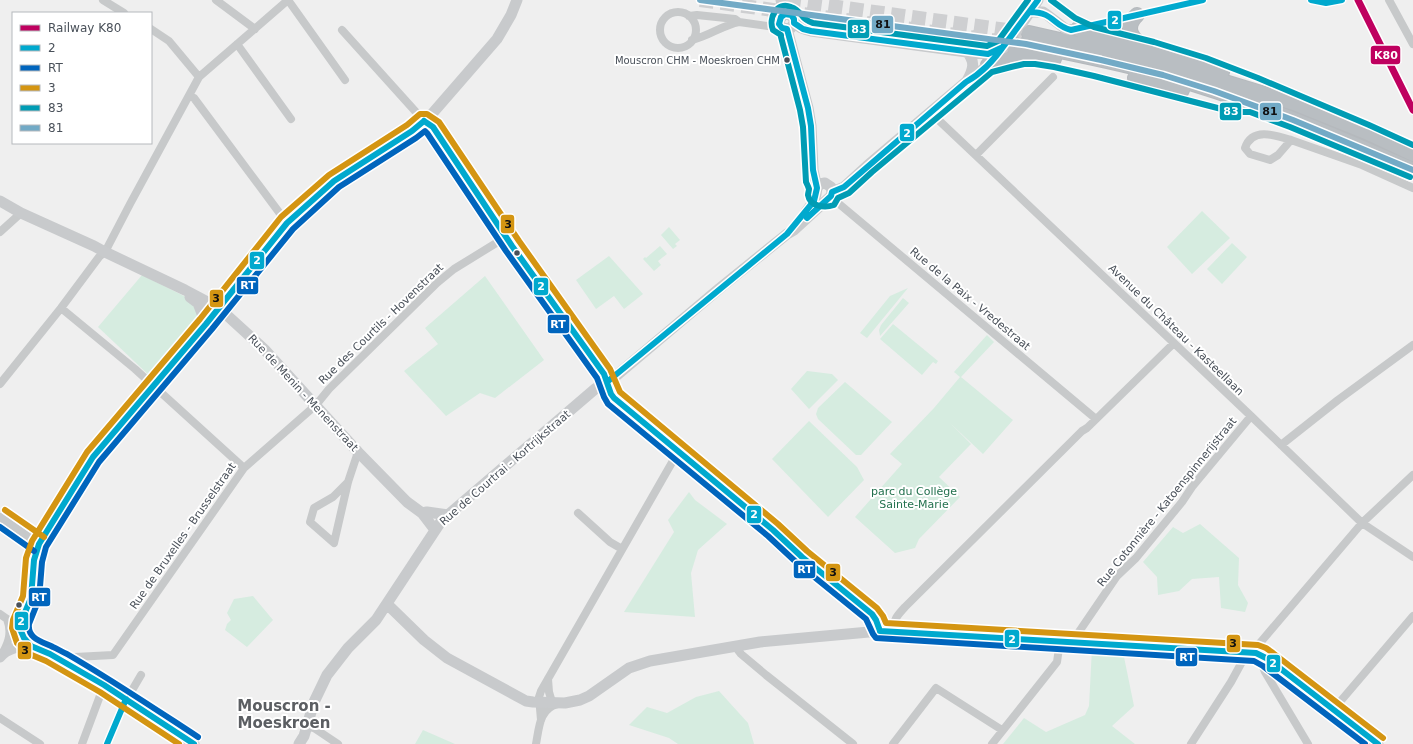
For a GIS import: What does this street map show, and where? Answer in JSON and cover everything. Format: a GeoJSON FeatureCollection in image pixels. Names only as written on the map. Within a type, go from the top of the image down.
{"type":"FeatureCollection","features":[{"type":"Feature","properties":{"kind":"highway"},"geometry":{"type":"LineString","coordinates":[[1136,15],[1132,19],[1130,30],[1132,36],[1137,43],[1152,50]]}},
{"type":"Feature","properties":{"kind":"highway"},"geometry":{"type":"LineString","coordinates":[[1078,29],[1090,35],[1152,50],[1203,65],[1255,85],[1294,103],[1366,132],[1413,154]]}},
{"type":"Feature","properties":{"kind":"highway"},"geometry":{"type":"LineString","coordinates":[[1007,42],[1018,53],[1026,44]]}},
{"type":"Feature","properties":{"kind":"highway"},"geometry":{"type":"LineString","coordinates":[[1026,44],[1036,56],[1096,68],[1235,104],[1251,104],[1413,170]]}},
{"type":"Feature","properties":{"kind":"highway"},"geometry":{"type":"LineString","coordinates":[[988,65],[1026,44],[1166,64],[1294,103]]}},
{"type":"Feature","properties":{"kind":"street"},"geometry":{"type":"LineString","coordinates":[[103,0],[122,12]]}},
{"type":"Feature","properties":{"kind":"street"},"geometry":{"type":"LineString","coordinates":[[216,0],[255,29]]}},
{"type":"Feature","properties":{"kind":"street"},"geometry":{"type":"LineString","coordinates":[[0,384],[105,252],[199,77],[288,0],[345,80]]}},
{"type":"Feature","properties":{"kind":"street"},"geometry":{"type":"LineString","coordinates":[[31,646],[20,629],[21,619],[31,598],[34,560],[39,544],[93,457],[154,387],[287,224],[334,181],[412,131],[424,121],[497,40],[512,15],[517,0]]}},
{"type":"Feature","properties":{"kind":"street"},"geometry":{"type":"LineString","coordinates":[[781,0],[808,108],[812,133],[813,170],[824,194]]}},
{"type":"Feature","properties":{"kind":"street"},"geometry":{"type":"LineString","coordinates":[[1038,0],[1078,29]]}},
{"type":"Feature","properties":{"kind":"street","name":"Rue de Courtrai - Kortrijkstraat"},"geometry":{"type":"LineString","coordinates":[[301,741],[317,694],[329,672],[348,648],[376,620],[437,527],[448,514],[592,392],[617,375],[720,288],[794,230],[824,194],[844,187],[930,112],[988,65],[998,55],[1038,0]]}},
{"type":"Feature","properties":{"kind":"street"},"geometry":{"type":"LineString","coordinates":[[1030,12],[1042,12],[1067,30],[1078,29],[1136,15],[1164,4],[1203,0]]}},
{"type":"Feature","properties":{"kind":"street"},"geometry":{"type":"LineString","coordinates":[[1311,0],[1320,3],[1333,4],[1342,0]]}},
{"type":"Feature","properties":{"kind":"street"},"geometry":{"type":"LineString","coordinates":[[1388,0],[1413,44]]}},
{"type":"Feature","properties":{"kind":"street"},"geometry":{"type":"LineString","coordinates":[[689,16],[696,26],[696,33],[688,44],[682,47],[673,46],[664,41],[660,32],[662,22],[668,15],[678,12],[689,16],[697,15],[735,19],[739,22]]}},
{"type":"Feature","properties":{"kind":"street"},"geometry":{"type":"LineString","coordinates":[[724,27],[726,22],[725,18]]}},
{"type":"Feature","properties":{"kind":"street"},"geometry":{"type":"LineString","coordinates":[[692,40],[702,38],[724,27],[739,22],[765,25],[786,23],[811,31],[988,54],[1007,42]]}},
{"type":"Feature","properties":{"kind":"street"},"geometry":{"type":"LineString","coordinates":[[152,30],[169,41],[199,77]]}},
{"type":"Feature","properties":{"kind":"street"},"geometry":{"type":"LineString","coordinates":[[342,30],[424,121],[436,132],[506,237],[604,374],[611,394],[614,398],[773,530],[802,557],[872,614],[880,631]]}},
{"type":"Feature","properties":{"kind":"street"},"geometry":{"type":"LineString","coordinates":[[794,55],[798,39],[805,33],[811,31]]}},
{"type":"Feature","properties":{"kind":"street"},"geometry":{"type":"LineString","coordinates":[[237,44],[291,118]]}},
{"type":"Feature","properties":{"kind":"street"},"geometry":{"type":"LineString","coordinates":[[966,82],[973,67],[971,56],[967,52]]}},
{"type":"Feature","properties":{"kind":"street"},"geometry":{"type":"LineString","coordinates":[[976,155],[1053,77]]}},
{"type":"Feature","properties":{"kind":"street"},"geometry":{"type":"LineString","coordinates":[[190,96],[194,98],[287,224]]}},
{"type":"Feature","properties":{"kind":"street","name":"Avenue du Château - Kasteellaan"},"geometry":{"type":"LineString","coordinates":[[930,112],[1252,416],[1362,523],[1413,557]]}},
{"type":"Feature","properties":{"kind":"street"},"geometry":{"type":"LineString","coordinates":[[1291,140],[1278,155],[1270,160],[1250,154],[1245,148],[1247,142],[1262,133],[1279,136],[1291,140],[1362,165],[1413,188]]}},
{"type":"Feature","properties":{"kind":"street","name":"Rue de la Paix - Vredestraat"},"geometry":{"type":"LineString","coordinates":[[824,194],[838,204],[1096,419]]}},
{"type":"Feature","properties":{"kind":"street","name":"Rue de Menin - Menenstraat"},"geometry":{"type":"LineString","coordinates":[[0,201],[21,213],[94,246],[218,308],[264,349],[358,452],[407,502],[437,527]]}},
{"type":"Feature","properties":{"kind":"street"},"geometry":{"type":"LineString","coordinates":[[0,232],[21,213]]}},
{"type":"Feature","properties":{"kind":"street","name":"Rue des Courtils - Hovenstraat"},"geometry":{"type":"LineString","coordinates":[[316,405],[329,389],[442,278],[506,237]]}},
{"type":"Feature","properties":{"kind":"street","name":"Rue de Menin - Menenstraat"},"geometry":{"type":"LineString","coordinates":[[175,286],[198,303],[206,324]]}},
{"type":"Feature","properties":{"kind":"street"},"geometry":{"type":"LineString","coordinates":[[61,308],[135,369],[244,468]]}},
{"type":"Feature","properties":{"kind":"street"},"geometry":{"type":"LineString","coordinates":[[893,631],[895,618],[905,607],[1174,343]]}},
{"type":"Feature","properties":{"kind":"street"},"geometry":{"type":"LineString","coordinates":[[1281,445],[1338,400],[1413,345]]}},
{"type":"Feature","properties":{"kind":"street","name":"Rue de Bruxelles - Brusselstraat"},"geometry":{"type":"LineString","coordinates":[[62,661],[75,657],[113,655],[244,468],[316,405]]}},
{"type":"Feature","properties":{"kind":"street","name":"Rue Cotonnière - Katoenspinnerijstraat"},"geometry":{"type":"LineString","coordinates":[[1072,642],[1117,576],[1136,558],[1182,502],[1192,487],[1252,416]]}},
{"type":"Feature","properties":{"kind":"street"},"geometry":{"type":"LineString","coordinates":[[348,482],[333,496],[314,508],[310,522],[334,543],[348,482],[358,452]]}},
{"type":"Feature","properties":{"kind":"street"},"geometry":{"type":"LineString","coordinates":[[541,720],[539,702],[540,694],[678,452]]}},
{"type":"Feature","properties":{"kind":"street"},"geometry":{"type":"LineString","coordinates":[[1256,653],[1259,644],[1362,523],[1413,475]]}},
{"type":"Feature","properties":{"kind":"street"},"geometry":{"type":"LineString","coordinates":[[422,513],[448,514]]}},
{"type":"Feature","properties":{"kind":"street"},"geometry":{"type":"LineString","coordinates":[[578,513],[610,542],[622,549]]}},
{"type":"Feature","properties":{"kind":"street"},"geometry":{"type":"LineString","coordinates":[[0,517],[39,544]]}},
{"type":"Feature","properties":{"kind":"street"},"geometry":{"type":"LineString","coordinates":[[387,604],[424,640],[447,658],[526,701],[565,703]]}},
{"type":"Feature","properties":{"kind":"street"},"geometry":{"type":"LineString","coordinates":[[0,614],[13,621],[21,619]]}},
{"type":"Feature","properties":{"kind":"street"},"geometry":{"type":"LineString","coordinates":[[1333,710],[1413,616]]}},
{"type":"Feature","properties":{"kind":"street"},"geometry":{"type":"LineString","coordinates":[[1,655],[8,644],[10,635],[7,619]]}},
{"type":"Feature","properties":{"kind":"street"},"geometry":{"type":"LineString","coordinates":[[536,744],[541,720],[549,708],[555,705],[584,699],[624,671],[641,663],[770,641],[893,631],[1256,653],[1268,659],[1378,744]]}},
{"type":"Feature","properties":{"kind":"street"},"geometry":{"type":"LineString","coordinates":[[992,744],[1057,662],[1060,641]]}},
{"type":"Feature","properties":{"kind":"street"},"geometry":{"type":"LineString","coordinates":[[1,655],[14,648],[31,646],[50,654],[104,685],[194,744]]}},
{"type":"Feature","properties":{"kind":"street"},"geometry":{"type":"LineString","coordinates":[[735,646],[741,654],[766,675],[853,744]]}},
{"type":"Feature","properties":{"kind":"street"},"geometry":{"type":"LineString","coordinates":[[1191,744],[1231,682],[1243,660],[1243,653]]}},
{"type":"Feature","properties":{"kind":"street"},"geometry":{"type":"LineString","coordinates":[[1268,659],[1263,667],[1265,672],[1308,744]]}},
{"type":"Feature","properties":{"kind":"street"},"geometry":{"type":"LineString","coordinates":[[107,744],[126,699],[141,675]]}},
{"type":"Feature","properties":{"kind":"street"},"geometry":{"type":"LineString","coordinates":[[548,679],[549,692],[552,702]]}},
{"type":"Feature","properties":{"kind":"street"},"geometry":{"type":"LineString","coordinates":[[82,744],[104,685]]}},
{"type":"Feature","properties":{"kind":"street"},"geometry":{"type":"LineString","coordinates":[[893,744],[936,688],[1002,730]]}},
{"type":"Feature","properties":{"kind":"street"},"geometry":{"type":"LineString","coordinates":[[0,718],[40,744]]}},
{"type":"Feature","properties":{"kind":"street"},"geometry":{"type":"LineString","coordinates":[[306,726],[314,728],[338,744]]}},
{"type":"Feature","properties":{"kind":"green space"},"geometry":{"type":"Polygon","coordinates":[[[1202,211],[1230,238],[1192,274],[1167,247],[1202,211]]]}},
{"type":"Feature","properties":{"kind":"green space"},"geometry":{"type":"Polygon","coordinates":[[[669,227],[680,240],[675,244],[677,246],[673,249],[661,235],[669,227]]]}},
{"type":"Feature","properties":{"kind":"green space"},"geometry":{"type":"Polygon","coordinates":[[[1232,243],[1247,257],[1222,284],[1207,269],[1232,243]]]}},
{"type":"Feature","properties":{"kind":"green space"},"geometry":{"type":"Polygon","coordinates":[[[660,246],[667,254],[658,261],[661,265],[654,271],[643,259],[660,246]]]}},
{"type":"Feature","properties":{"kind":"green space"},"geometry":{"type":"Polygon","coordinates":[[[609,256],[643,294],[624,309],[614,296],[596,309],[576,280],[609,256]]]}},
{"type":"Feature","properties":{"kind":"green space"},"geometry":{"type":"Polygon","coordinates":[[[142,275],[192,300],[199,311],[197,318],[153,379],[98,327],[142,275]]]}},
{"type":"Feature","properties":{"kind":"green space"},"geometry":{"type":"Polygon","coordinates":[[[485,276],[544,360],[495,398],[480,393],[446,416],[404,371],[438,344],[425,328],[485,276]]]}},
{"type":"Feature","properties":{"kind":"green space"},"geometry":{"type":"Polygon","coordinates":[[[908,288],[867,338],[860,333],[890,296],[908,288]]]}},
{"type":"Feature","properties":{"kind":"green space"},"geometry":{"type":"Polygon","coordinates":[[[903,298],[909,303],[880,336],[879,330],[881,325],[903,298]]]}},
{"type":"Feature","properties":{"kind":"green space"},"geometry":{"type":"Polygon","coordinates":[[[893,324],[938,361],[936,364],[933,362],[922,375],[880,339],[893,324]]]}},
{"type":"Feature","properties":{"kind":"green space","name":"parc du Collège Sainte-Marie"},"geometry":{"type":"Polygon","coordinates":[[[987,335],[994,342],[961,377],[1013,420],[983,454],[950,423],[971,444],[939,477],[960,497],[919,539],[915,548],[895,553],[855,517],[902,464],[890,454],[934,408],[960,377],[954,372],[987,335]]]}},
{"type":"Feature","properties":{"kind":"green space"},"geometry":{"type":"Polygon","coordinates":[[[807,371],[832,374],[838,380],[809,409],[791,389],[807,371]]]}},
{"type":"Feature","properties":{"kind":"green space"},"geometry":{"type":"Polygon","coordinates":[[[845,382],[892,422],[861,455],[856,455],[818,419],[816,414],[818,408],[845,382]]]}},
{"type":"Feature","properties":{"kind":"green space"},"geometry":{"type":"Polygon","coordinates":[[[809,421],[857,467],[864,480],[828,517],[772,459],[809,421]]]}},
{"type":"Feature","properties":{"kind":"green space"},"geometry":{"type":"Polygon","coordinates":[[[689,492],[695,500],[727,524],[698,550],[691,573],[695,617],[624,612],[674,532],[668,520],[689,492]]]}},
{"type":"Feature","properties":{"kind":"green space"},"geometry":{"type":"Polygon","coordinates":[[[1200,524],[1239,558],[1238,585],[1248,603],[1245,612],[1221,608],[1219,577],[1192,579],[1179,591],[1158,595],[1157,577],[1143,562],[1173,527],[1183,533],[1200,524]]]}},
{"type":"Feature","properties":{"kind":"green space"},"geometry":{"type":"Polygon","coordinates":[[[253,596],[273,620],[247,647],[225,630],[227,624],[231,620],[227,613],[234,599],[253,596]]]}},
{"type":"Feature","properties":{"kind":"green space"},"geometry":{"type":"Polygon","coordinates":[[[1092,648],[1123,652],[1134,706],[1112,726],[1135,744],[1003,744],[1024,718],[1046,732],[1085,715],[1089,706],[1092,648]]]}},
{"type":"Feature","properties":{"kind":"green space"},"geometry":{"type":"Polygon","coordinates":[[[719,691],[748,723],[754,744],[678,744],[669,738],[629,725],[647,707],[667,713],[696,697],[719,691]]]}},
{"type":"Feature","properties":{"kind":"green space"},"geometry":{"type":"Polygon","coordinates":[[[423,730],[455,744],[415,744],[423,730]]]}},
{"type":"Feature","properties":{"kind":"tunnel"},"geometry":{"type":"LineString","coordinates":[[700,0],[1021,44]]}},
{"type":"Feature","properties":{"kind":"tunnel"},"geometry":{"type":"LineString","coordinates":[[787,0],[1029,33]]}},
{"type":"Feature","properties":{"kind":"rail line","name":"K80"},"geometry":{"type":"LineString","coordinates":[[1358,0],[1413,110]]}},
{"type":"Feature","properties":{"kind":"transit line","name":"81"},"geometry":{"type":"LineString","coordinates":[[700,0],[1026,44],[1101,60],[1163,75],[1214,91],[1293,120],[1413,170]]}},
{"type":"Feature","properties":{"kind":"transit line","name":"83"},"geometry":{"type":"LineString","coordinates":[[1028,0],[998,41],[987,46],[813,23],[805,19],[798,11],[791,7],[782,6],[778,8],[773,16],[772,25],[773,30],[781,35],[800,110],[803,127],[806,182],[809,189],[809,199],[818,206],[834,205],[838,198],[849,193],[992,72],[1024,64],[1054,67],[1094,76],[1233,112],[1250,112],[1410,177]]}},
{"type":"Feature","properties":{"kind":"transit line","name":"2"},"geometry":{"type":"LineString","coordinates":[[607,382],[787,234],[814,201],[817,188],[813,170],[811,126],[808,108],[787,29],[782,28],[779,24],[781,17],[785,14],[791,15],[794,19],[794,23],[803,29],[811,31],[988,54],[1003,47],[1038,0]]}},
{"type":"Feature","properties":{"kind":"transit line","name":"83"},"geometry":{"type":"LineString","coordinates":[[1051,0],[1075,18],[1094,27],[1154,42],[1206,58],[1258,78],[1413,145]]}},
{"type":"Feature","properties":{"kind":"transit line","name":"2"},"geometry":{"type":"LineString","coordinates":[[1030,12],[1044,14],[1060,26],[1071,30],[1203,0]]}},
{"type":"Feature","properties":{"kind":"transit line","name":"2"},"geometry":{"type":"LineString","coordinates":[[1311,0],[1326,3],[1342,0]]}},
{"type":"Feature","properties":{"kind":"transit line","name":"2"},"geometry":{"type":"LineString","coordinates":[[807,218],[831,196],[832,192],[844,187],[966,82],[983,70],[1005,44]]}},
{"type":"Feature","properties":{"kind":"transit line","name":"3"},"geometry":{"type":"LineString","coordinates":[[179,744],[100,692],[46,661],[27,653],[17,643],[12,628],[13,620],[23,596],[26,558],[32,541],[87,452],[200,319],[281,217],[329,175],[407,125],[420,114],[427,114],[439,122],[519,241],[610,369],[620,392],[778,524],[807,551],[877,608],[886,623],[1258,645],[1273,653],[1383,738]]}},
{"type":"Feature","properties":{"kind":"transit line","name":"2"},"geometry":{"type":"LineString","coordinates":[[424,121],[433,127],[512,246],[604,374],[611,394],[614,398],[773,530],[802,557],[872,614],[880,631]]}},
{"type":"Feature","properties":{"kind":"transit line","name":"2"},"geometry":{"type":"LineString","coordinates":[[194,744],[104,685],[50,654],[31,646],[24,638],[20,629],[21,622],[31,598],[34,560],[39,544],[93,457],[206,324],[287,223],[334,181],[412,131],[424,121]]}},
{"type":"Feature","properties":{"kind":"transit line","name":"RT"},"geometry":{"type":"LineString","coordinates":[[198,737],[100,674],[67,654],[33,637],[30,633],[29,624],[39,599],[42,562],[46,547],[99,462],[212,329],[293,229],[339,187],[425,131],[506,251],[597,378],[608,404],[866,619],[876,638],[1254,661],[1263,666],[1365,744]]}},
{"type":"Feature","properties":{"kind":"transit line","name":"3"},"geometry":{"type":"LineString","coordinates":[[5,510],[44,537]]}},
{"type":"Feature","properties":{"kind":"transit line","name":"RT"},"geometry":{"type":"LineString","coordinates":[[0,527],[34,551]]}},
{"type":"Feature","properties":{"kind":"transit line","name":"2"},"geometry":{"type":"LineString","coordinates":[[880,631],[1256,653],[1268,659],[1378,744]]}},
{"type":"Feature","properties":{"kind":"transit line","name":"2"},"geometry":{"type":"LineString","coordinates":[[107,744],[126,699]]}},
{"type":"Feature","properties":{"kind":"place","name":"Mouscron CHM - Moeskroen CHM"},"geometry":{"type":"Point","coordinates":[787,60]}},
{"type":"Feature","properties":{"kind":"district","name":"Mouscron - Moeskroen"},"geometry":{"type":"Point","coordinates":[284,714]}}]}
